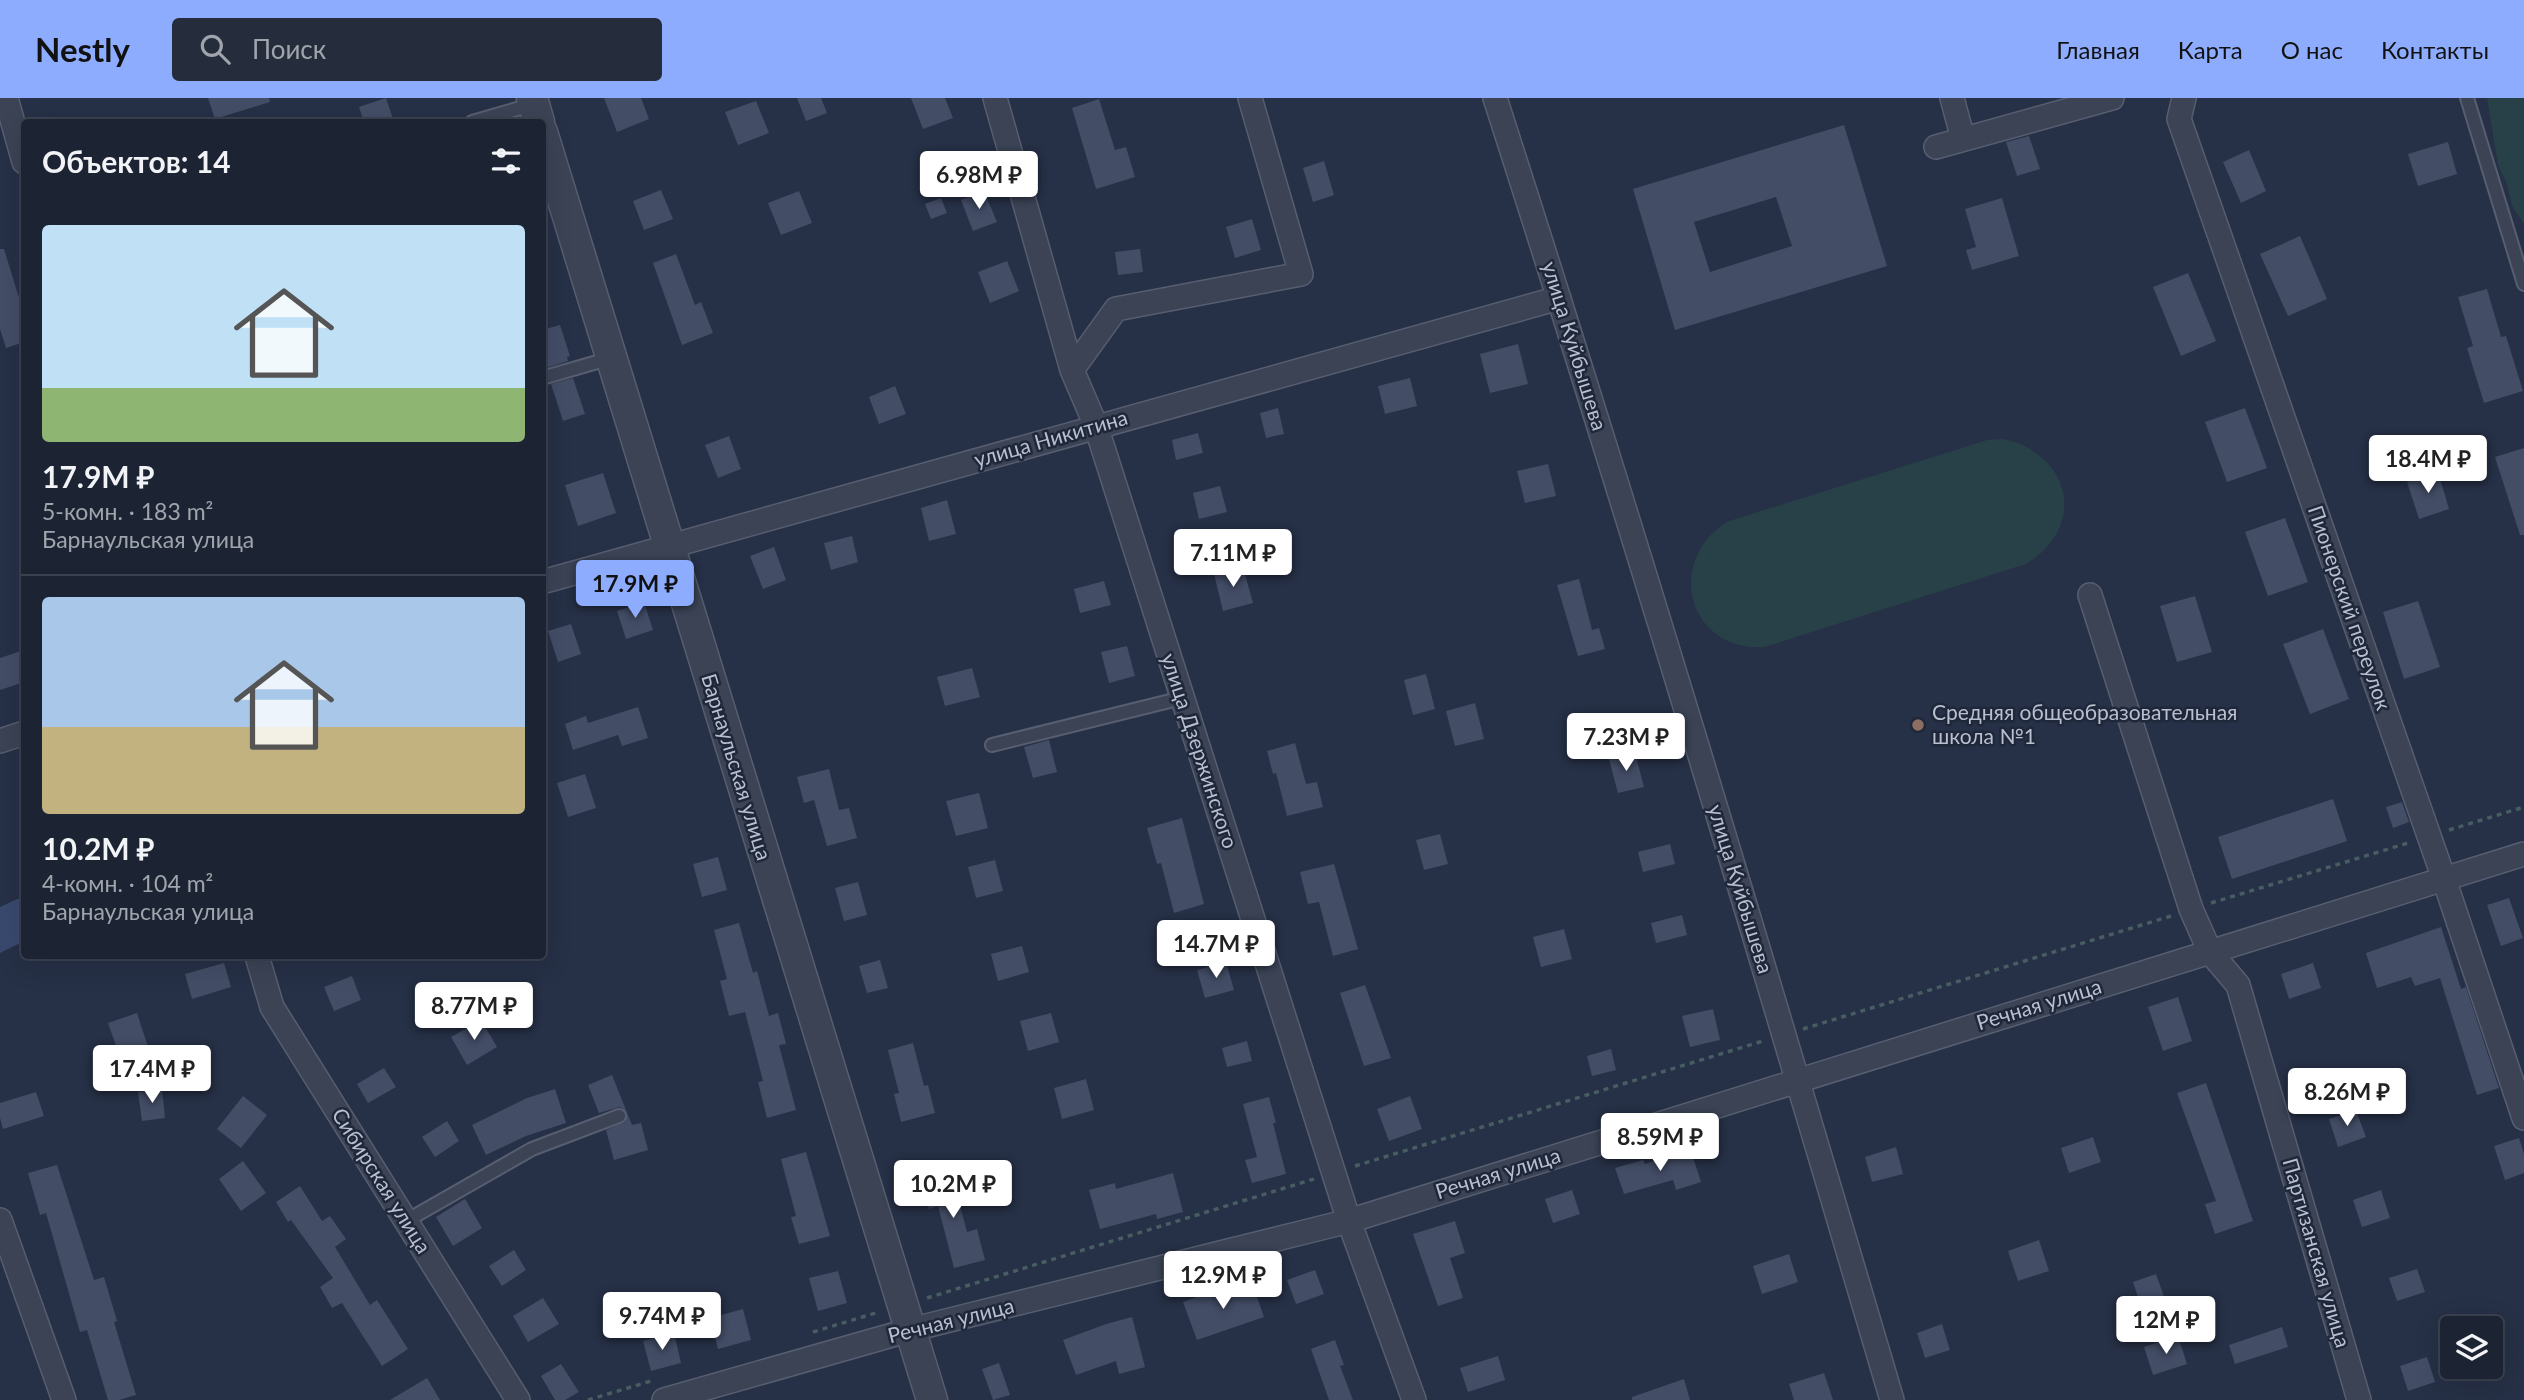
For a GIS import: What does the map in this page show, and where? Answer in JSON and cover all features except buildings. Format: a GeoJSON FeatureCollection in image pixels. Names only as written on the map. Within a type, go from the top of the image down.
{"type":"FeatureCollection","features":[{"type":"Feature","properties":{"kind":"street"},"geometry":{"type":"LineString","coordinates":[[6,98],[21,151]]}},
{"type":"Feature","properties":{"kind":"street","name":"улица Дзержинского"},"geometry":{"type":"LineString","coordinates":[[995,98],[1072,370],[1096,426],[1349,1221],[1414,1400]]}},
{"type":"Feature","properties":{"kind":"street"},"geometry":{"type":"LineString","coordinates":[[1072,370],[1116,309],[1301,274],[1250,98]]}},
{"type":"Feature","properties":{"kind":"street","name":"улица Куйбышева"},"geometry":{"type":"LineString","coordinates":[[1495,98],[1559,298],[1784,1035],[1892,1400]]}},
{"type":"Feature","properties":{"kind":"street"},"geometry":{"type":"LineString","coordinates":[[1952,98],[1964,139]]}},
{"type":"Feature","properties":{"kind":"street"},"geometry":{"type":"LineString","coordinates":[[1936,146],[2112,98]]}},
{"type":"Feature","properties":{"kind":"street","name":"Пионерский переулок"},"geometry":{"type":"LineString","coordinates":[[2184,98],[2179,119],[2444,879],[2524,1118]]}},
{"type":"Feature","properties":{"kind":"street","name":"Барнаульская улица"},"geometry":{"type":"LineString","coordinates":[[546,145],[932,1400]]}},
{"type":"Feature","properties":{"kind":"street","name":"улица Никитина"},"geometry":{"type":"LineString","coordinates":[[546,581],[1559,298]]}},
{"type":"Feature","properties":{"kind":"street","name":"Партизанская улица"},"geometry":{"type":"LineString","coordinates":[[2091,595],[2191,909],[2210,952],[2238,985],[2359,1400]]}},
{"type":"Feature","properties":{"kind":"street"},"geometry":{"type":"LineString","coordinates":[[0,741],[21,734]]}},
{"type":"Feature","properties":{"kind":"street","name":"Речная улица"},"geometry":{"type":"LineString","coordinates":[[659,1390],[906,1318],[1349,1221],[2524,853]]}},
{"type":"Feature","properties":{"kind":"street","name":"Сибирская улица"},"geometry":{"type":"LineString","coordinates":[[258,959],[272,1007],[519,1400]]}},
{"type":"Feature","properties":{"kind":"street"},"geometry":{"type":"LineString","coordinates":[[0,1220],[64,1400]]}},
{"type":"Feature","properties":{"kind":"lane"},"geometry":{"type":"LineString","coordinates":[[2467,98],[2524,284]]}},
{"type":"Feature","properties":{"kind":"lane"},"geometry":{"type":"LineString","coordinates":[[486,119],[535,108]]}},
{"type":"Feature","properties":{"kind":"lane"},"geometry":{"type":"LineString","coordinates":[[546,377],[611,358]]}},
{"type":"Feature","properties":{"kind":"lane"},"geometry":{"type":"LineString","coordinates":[[992,745],[1182,698]]}},
{"type":"Feature","properties":{"kind":"lane"},"geometry":{"type":"LineString","coordinates":[[406,1221],[532,1149],[619,1116]]}},
{"type":"Feature","properties":{"kind":"path"},"geometry":{"type":"LineString","coordinates":[[811,1333],[906,1318],[1334,1173],[2524,807]]}},
{"type":"Feature","properties":{"kind":"path"},"geometry":{"type":"LineString","coordinates":[[588,1400],[659,1390]]}},
{"type":"Feature","properties":{"kind":"shaded area"},"geometry":{"type":"Polygon","coordinates":[[[2487,98],[2524,98],[2524,224],[2512,206],[2507,184],[2498,165],[2487,98]]]}},
{"type":"Feature","properties":{"kind":"shaded area"},"geometry":{"type":"Polygon","coordinates":[[[2003,439],[2036,453],[2058,477],[2063,492],[2064,509],[2060,525],[2046,548],[2026,564],[1765,647],[1739,645],[1718,635],[1703,621],[1694,602],[1691,581],[1695,560],[1707,540],[1726,522],[1987,440],[2003,439]]]}},
{"type":"Feature","properties":{"kind":"water"},"geometry":{"type":"Polygon","coordinates":[[[21,897],[21,942],[0,953],[0,907],[21,897]]]}},
{"type":"Feature","properties":{"kind":"place","name":"Средняя общеобразовательная школа №1"},"geometry":{"type":"Point","coordinates":[1918,725]}}]}
